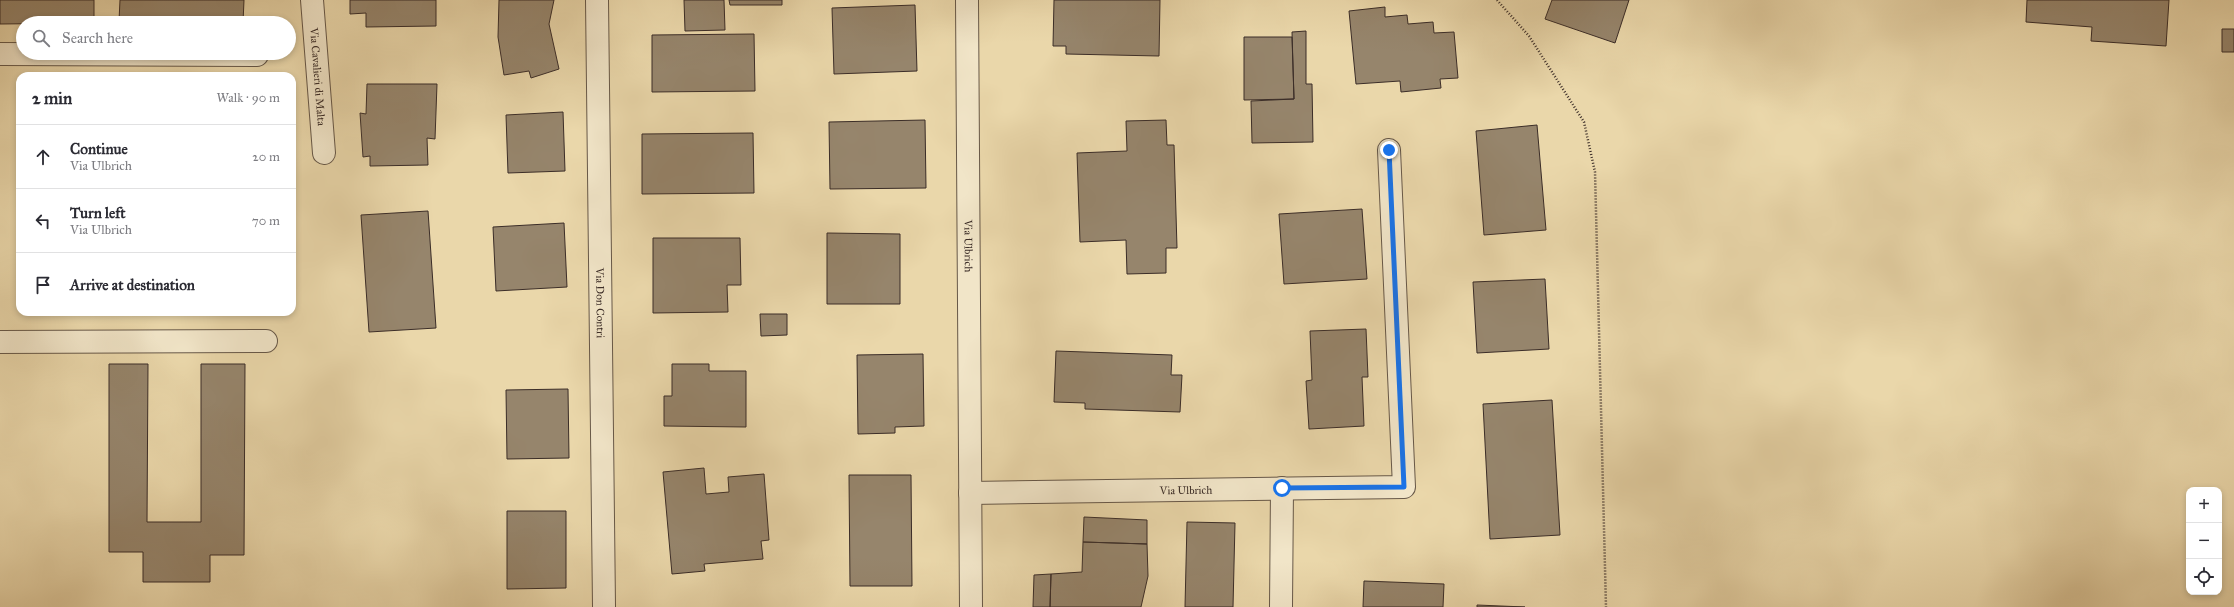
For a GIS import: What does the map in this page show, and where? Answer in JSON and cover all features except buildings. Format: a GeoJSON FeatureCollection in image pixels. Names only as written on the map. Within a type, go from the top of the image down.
{"type":"FeatureCollection","features":[{"type":"Feature","properties":{"kind":"street","name":"Via Cavalieri di Malta"},"geometry":{"type":"LineString","coordinates":[[312,0],[324,153]]}},
{"type":"Feature","properties":{"kind":"street","name":"Via Don Contri"},"geometry":{"type":"LineString","coordinates":[[597,0],[604,606]]}},
{"type":"Feature","properties":{"kind":"street","name":"Via Ulbrich"},"geometry":{"type":"LineString","coordinates":[[967,0],[971,607]]}},
{"type":"Feature","properties":{"kind":"street"},"geometry":{"type":"LineString","coordinates":[[0,54],[16,54]]}},
{"type":"Feature","properties":{"kind":"street","name":"Via Ulbrich"},"geometry":{"type":"LineString","coordinates":[[970,493],[1404,487],[1389,150]]}},
{"type":"Feature","properties":{"kind":"street"},"geometry":{"type":"LineString","coordinates":[[0,342],[266,341]]}},
{"type":"Feature","properties":{"kind":"street"},"geometry":{"type":"LineString","coordinates":[[1281,607],[1282,488]]}},
{"type":"Feature","properties":{"kind":"path"},"geometry":{"type":"LineString","coordinates":[[1497,0],[1529,36],[1584,122],[1595,172],[1606,607]]}},
{"type":"Feature","properties":{"kind":"route"},"geometry":{"type":"LineString","coordinates":[[1282,488],[1404,487],[1389,150]]}}]}
